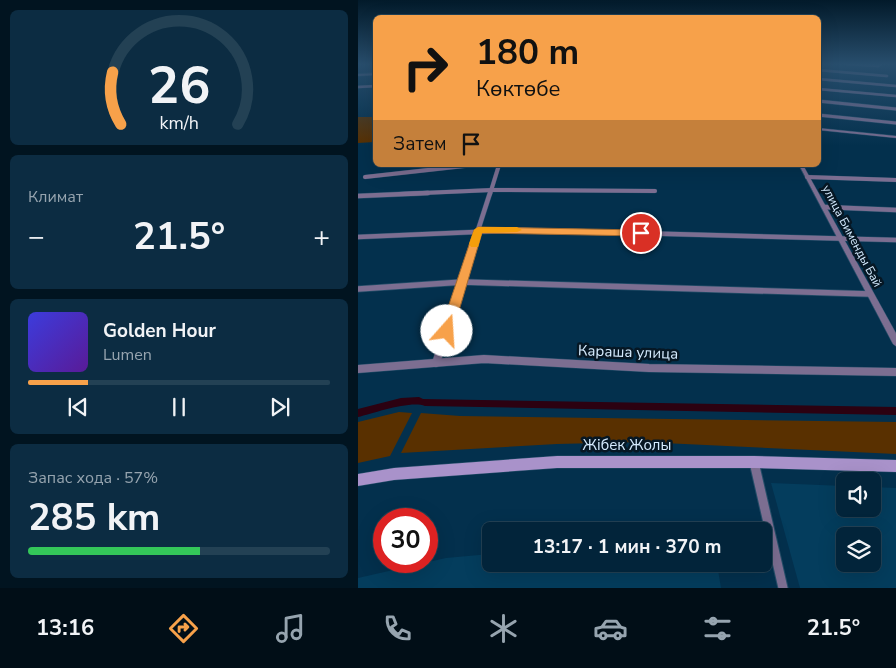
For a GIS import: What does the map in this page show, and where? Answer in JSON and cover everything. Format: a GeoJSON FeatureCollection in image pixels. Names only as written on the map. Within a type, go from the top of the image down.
{"type":"FeatureCollection","features":[{"type":"Feature","properties":{"kind":"main road","name":"Жібек Жолы"},"geometry":{"type":"LineString","coordinates":[[358,480],[394,474],[557,462],[754,462],[896,466]]}},
{"type":"Feature","properties":{"kind":"street"},"geometry":{"type":"LineString","coordinates":[[845,91],[896,96]]}},
{"type":"Feature","properties":{"kind":"street"},"geometry":{"type":"LineString","coordinates":[[821,101],[896,109]]}},
{"type":"Feature","properties":{"kind":"street"},"geometry":{"type":"LineString","coordinates":[[821,115],[896,124]]}},
{"type":"Feature","properties":{"kind":"street"},"geometry":{"type":"LineString","coordinates":[[821,130],[896,137]]}},
{"type":"Feature","properties":{"kind":"street"},"geometry":{"type":"LineString","coordinates":[[404,167],[409,172]]}},
{"type":"Feature","properties":{"kind":"street"},"geometry":{"type":"LineString","coordinates":[[365,177],[451,167]]}},
{"type":"Feature","properties":{"kind":"street"},"geometry":{"type":"LineString","coordinates":[[436,363],[498,167]]}},
{"type":"Feature","properties":{"kind":"street","name":"улица Бименды Бай"},"geometry":{"type":"LineString","coordinates":[[802,167],[896,344]]}},
{"type":"Feature","properties":{"kind":"street"},"geometry":{"type":"LineString","coordinates":[[807,177],[896,180]]}},
{"type":"Feature","properties":{"kind":"street"},"geometry":{"type":"LineString","coordinates":[[358,196],[492,190],[655,191]]}},
{"type":"Feature","properties":{"kind":"street"},"geometry":{"type":"LineString","coordinates":[[824,207],[896,210]]}},
{"type":"Feature","properties":{"kind":"street"},"geometry":{"type":"LineString","coordinates":[[358,237],[478,230],[522,230],[896,240]]}},
{"type":"Feature","properties":{"kind":"street"},"geometry":{"type":"LineString","coordinates":[[358,289],[463,282],[870,294]]}},
{"type":"Feature","properties":{"kind":"street","name":"Караша улица"},"geometry":{"type":"LineString","coordinates":[[358,369],[484,359],[649,368],[896,372]]}},
{"type":"Feature","properties":{"kind":"street"},"geometry":{"type":"LineString","coordinates":[[754,462],[783,588]]}},
{"type":"Feature","properties":{"kind":"shaded area"},"geometry":{"type":"Polygon","coordinates":[[[358,117],[373,117],[373,142],[358,143],[358,117]]]}},
{"type":"Feature","properties":{"kind":"shaded area"},"geometry":{"type":"Polygon","coordinates":[[[399,412],[412,413],[390,456],[358,463],[358,422],[399,412]]]}},
{"type":"Feature","properties":{"kind":"shaded area"},"geometry":{"type":"Polygon","coordinates":[[[421,413],[460,416],[896,422],[896,454],[642,442],[557,444],[401,453],[421,413]]]}},
{"type":"Feature","properties":{"kind":"shaded area"},"geometry":{"type":"Polygon","coordinates":[[[771,483],[836,486],[836,517],[881,517],[881,487],[896,488],[896,588],[800,588],[771,483]]]}},
{"type":"Feature","properties":{"kind":"shaded area"},"geometry":{"type":"Polygon","coordinates":[[[482,555],[482,572],[718,572],[721,588],[358,588],[358,578],[380,573],[438,573],[438,560],[482,555]]]}},
{"type":"Feature","properties":{"kind":"waterway"},"geometry":{"type":"LineString","coordinates":[[358,413],[401,402],[419,401]]}},
{"type":"Feature","properties":{"kind":"waterway"},"geometry":{"type":"LineString","coordinates":[[425,402],[897,411]]}},
{"type":"Feature","properties":{"kind":"slow traffic"},"geometry":{"type":"LineString","coordinates":[[474,244],[478,230],[517,230]]}},
{"type":"Feature","properties":{"kind":"route"},"geometry":{"type":"LineString","coordinates":[[447,331],[478,230],[641,233]]}}]}
